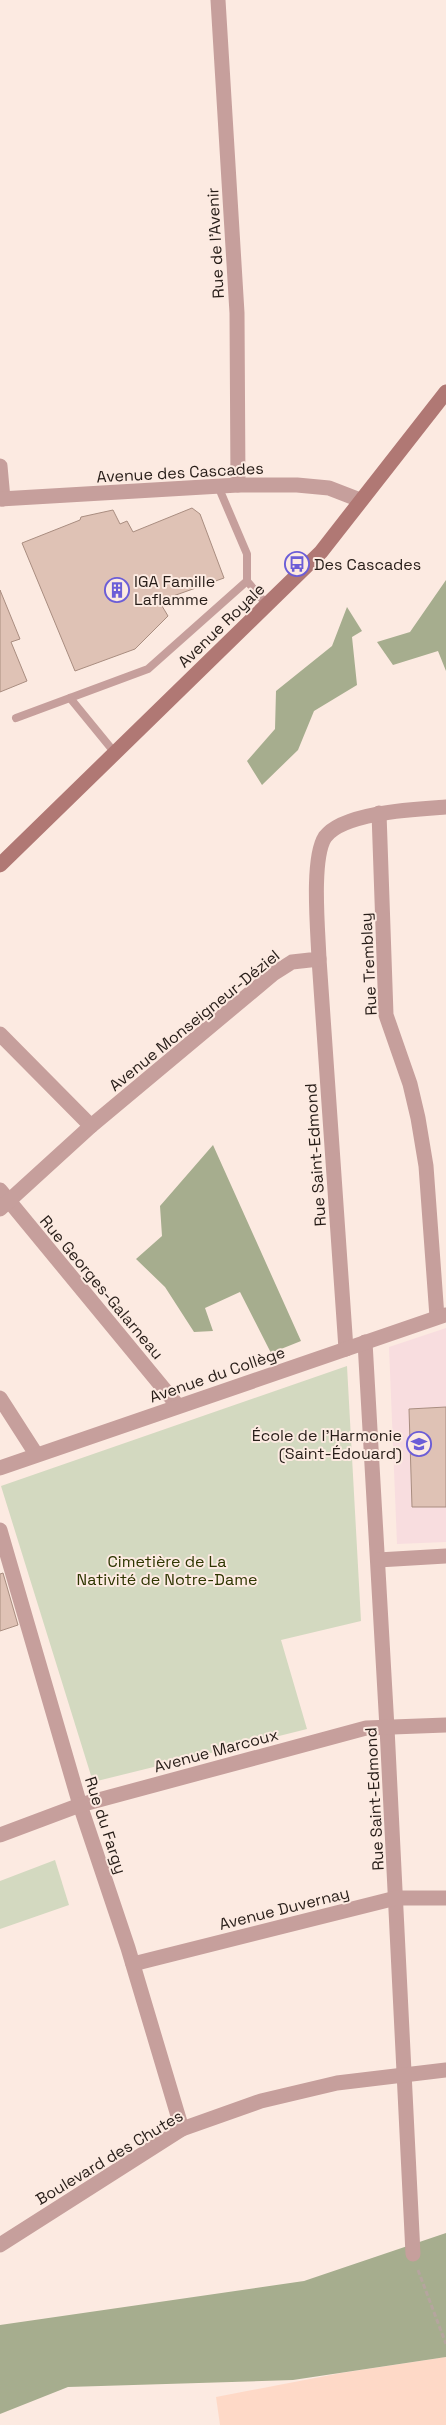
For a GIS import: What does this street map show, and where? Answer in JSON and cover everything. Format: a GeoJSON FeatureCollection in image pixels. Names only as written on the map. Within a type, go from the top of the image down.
{"type":"FeatureCollection","features":[{"type":"Feature","properties":{"kind":"main road","name":"Avenue Royale"},"geometry":{"type":"LineString","coordinates":[[0,865],[321,552],[446,392]]}},
{"type":"Feature","properties":{"kind":"street","name":"Rue de l'Avenir"},"geometry":{"type":"LineString","coordinates":[[218,0],[237,313],[238,485]]}},
{"type":"Feature","properties":{"kind":"street"},"geometry":{"type":"LineString","coordinates":[[0,466],[1,499]]}},
{"type":"Feature","properties":{"kind":"street","name":"Avenue des Cascades"},"geometry":{"type":"LineString","coordinates":[[1,499],[238,485],[297,485],[329,488],[360,500]]}},
{"type":"Feature","properties":{"kind":"street"},"geometry":{"type":"LineString","coordinates":[[319,959],[317,860],[326,837],[345,823],[379,813],[446,807]]}},
{"type":"Feature","properties":{"kind":"street","name":"Rue Tremblay"},"geometry":{"type":"LineString","coordinates":[[379,813],[386,1015],[410,1084],[418,1118],[426,1166],[442,1316]]}},
{"type":"Feature","properties":{"kind":"street","name":"Avenue Monseigneur-Déziel"},"geometry":{"type":"LineString","coordinates":[[3,1201],[273,974],[292,962],[319,959]]}},
{"type":"Feature","properties":{"kind":"street","name":"Rue Saint-Edmond"},"geometry":{"type":"LineString","coordinates":[[319,959],[346,1349]]}},
{"type":"Feature","properties":{"kind":"street"},"geometry":{"type":"LineString","coordinates":[[0,1034],[90,1126]]}},
{"type":"Feature","properties":{"kind":"street","name":"Rue Georges-Galarneau"},"geometry":{"type":"LineString","coordinates":[[3,1201],[178,1406]]}},
{"type":"Feature","properties":{"kind":"street","name":"Avenue du Collège"},"geometry":{"type":"LineString","coordinates":[[0,1468],[36,1454],[442,1316]]}},
{"type":"Feature","properties":{"kind":"street","name":"Rue Saint-Edmond"},"geometry":{"type":"LineString","coordinates":[[365,1342],[388,1728],[403,2073],[414,2254]]}},
{"type":"Feature","properties":{"kind":"street"},"geometry":{"type":"LineString","coordinates":[[0,1398],[36,1454]]}},
{"type":"Feature","properties":{"kind":"street","name":"Rue du Fargy"},"geometry":{"type":"LineString","coordinates":[[0,1530],[80,1805],[133,1964],[182,2129]]}},
{"type":"Feature","properties":{"kind":"street"},"geometry":{"type":"LineString","coordinates":[[378,1560],[446,1556]]}},
{"type":"Feature","properties":{"kind":"street","name":"Avenue Marcoux"},"geometry":{"type":"LineString","coordinates":[[0,1835],[80,1805],[366,1728],[446,1725]]}},
{"type":"Feature","properties":{"kind":"street","name":"Avenue Duvernay"},"geometry":{"type":"LineString","coordinates":[[133,1964],[396,1898],[446,1898]]}},
{"type":"Feature","properties":{"kind":"street","name":"Boulevard des Chutes"},"geometry":{"type":"LineString","coordinates":[[0,2246],[182,2129],[261,2101],[337,2083],[403,2073],[446,2070]]}},
{"type":"Feature","properties":{"kind":"lane"},"geometry":{"type":"LineString","coordinates":[[218,486],[247,554],[247,581],[267,604]]}},
{"type":"Feature","properties":{"kind":"lane"},"geometry":{"type":"LineString","coordinates":[[16,718],[148,669],[247,581]]}},
{"type":"Feature","properties":{"kind":"lane"},"geometry":{"type":"LineString","coordinates":[[70,698],[115,753]]}},
{"type":"Feature","properties":{"kind":"path"},"geometry":{"type":"LineString","coordinates":[[414,2254],[446,2344]]}},
{"type":"Feature","properties":{"kind":"shaded area","name":"École de l'Harmonie (Saint-Édouard)"},"geometry":{"type":"Polygon","coordinates":[[[446,1328],[446,1542],[397,1544],[389,1347],[446,1328]]]}},
{"type":"Feature","properties":{"kind":"shaded area"},"geometry":{"type":"Polygon","coordinates":[[[446,2357],[446,2425],[220,2425],[216,2397],[341,2373],[446,2357]]]}},
{"type":"Feature","properties":{"kind":"green space"},"geometry":{"type":"Polygon","coordinates":[[[446,580],[446,671],[438,651],[393,665],[377,642],[410,632],[446,580]]]}},
{"type":"Feature","properties":{"kind":"green space"},"geometry":{"type":"Polygon","coordinates":[[[347,607],[362,631],[352,637],[357,685],[314,711],[298,750],[262,785],[247,761],[275,729],[276,691],[332,646],[347,607]]]}},
{"type":"Feature","properties":{"kind":"green space"},"geometry":{"type":"Polygon","coordinates":[[[213,1145],[301,1341],[271,1353],[240,1292],[205,1308],[213,1331],[194,1332],[165,1287],[136,1259],[162,1236],[160,1206],[213,1145]]]}},
{"type":"Feature","properties":{"kind":"green space","name":"Cimetière de La Nativité de Notre-Dame"},"geometry":{"type":"Polygon","coordinates":[[[347,1366],[361,1621],[281,1640],[307,1729],[93,1782],[1,1486],[347,1366]]]}},
{"type":"Feature","properties":{"kind":"green space"},"geometry":{"type":"Polygon","coordinates":[[[55,1860],[69,1905],[0,1929],[0,1881],[55,1860]]]}},
{"type":"Feature","properties":{"kind":"green space"},"geometry":{"type":"Polygon","coordinates":[[[446,2233],[446,2357],[293,2380],[68,2387],[0,2414],[0,2325],[304,2281],[446,2233]]]}},
{"type":"Feature","properties":{"kind":"building","name":"IGA Famille Laflamme"},"geometry":{"type":"Polygon","coordinates":[[[192,508],[200,514],[224,578],[159,601],[168,616],[135,649],[75,671],[22,543],[80,520],[81,517],[113,510],[120,524],[127,521],[133,532],[192,508]]]}},
{"type":"Feature","properties":{"kind":"building"},"geometry":{"type":"Polygon","coordinates":[[[0,590],[20,639],[11,642],[27,681],[0,692],[0,590]]]}},
{"type":"Feature","properties":{"kind":"building"},"geometry":{"type":"Polygon","coordinates":[[[446,1407],[446,1507],[412,1507],[409,1409],[446,1407]]]}},
{"type":"Feature","properties":{"kind":"building"},"geometry":{"type":"Polygon","coordinates":[[[3,1573],[18,1625],[0,1631],[0,1574],[3,1573]]]}},
{"type":"Feature","properties":{"kind":"place","name":"Des Cascades"},"geometry":{"type":"Point","coordinates":[297,564]}},
{"type":"Feature","properties":{"kind":"place","name":"IGA Famille Laflamme"},"geometry":{"type":"Point","coordinates":[117,590]}},
{"type":"Feature","properties":{"kind":"place","name":"École de l'Harmonie (Saint-Édouard)"},"geometry":{"type":"Point","coordinates":[419,1444]}}]}
